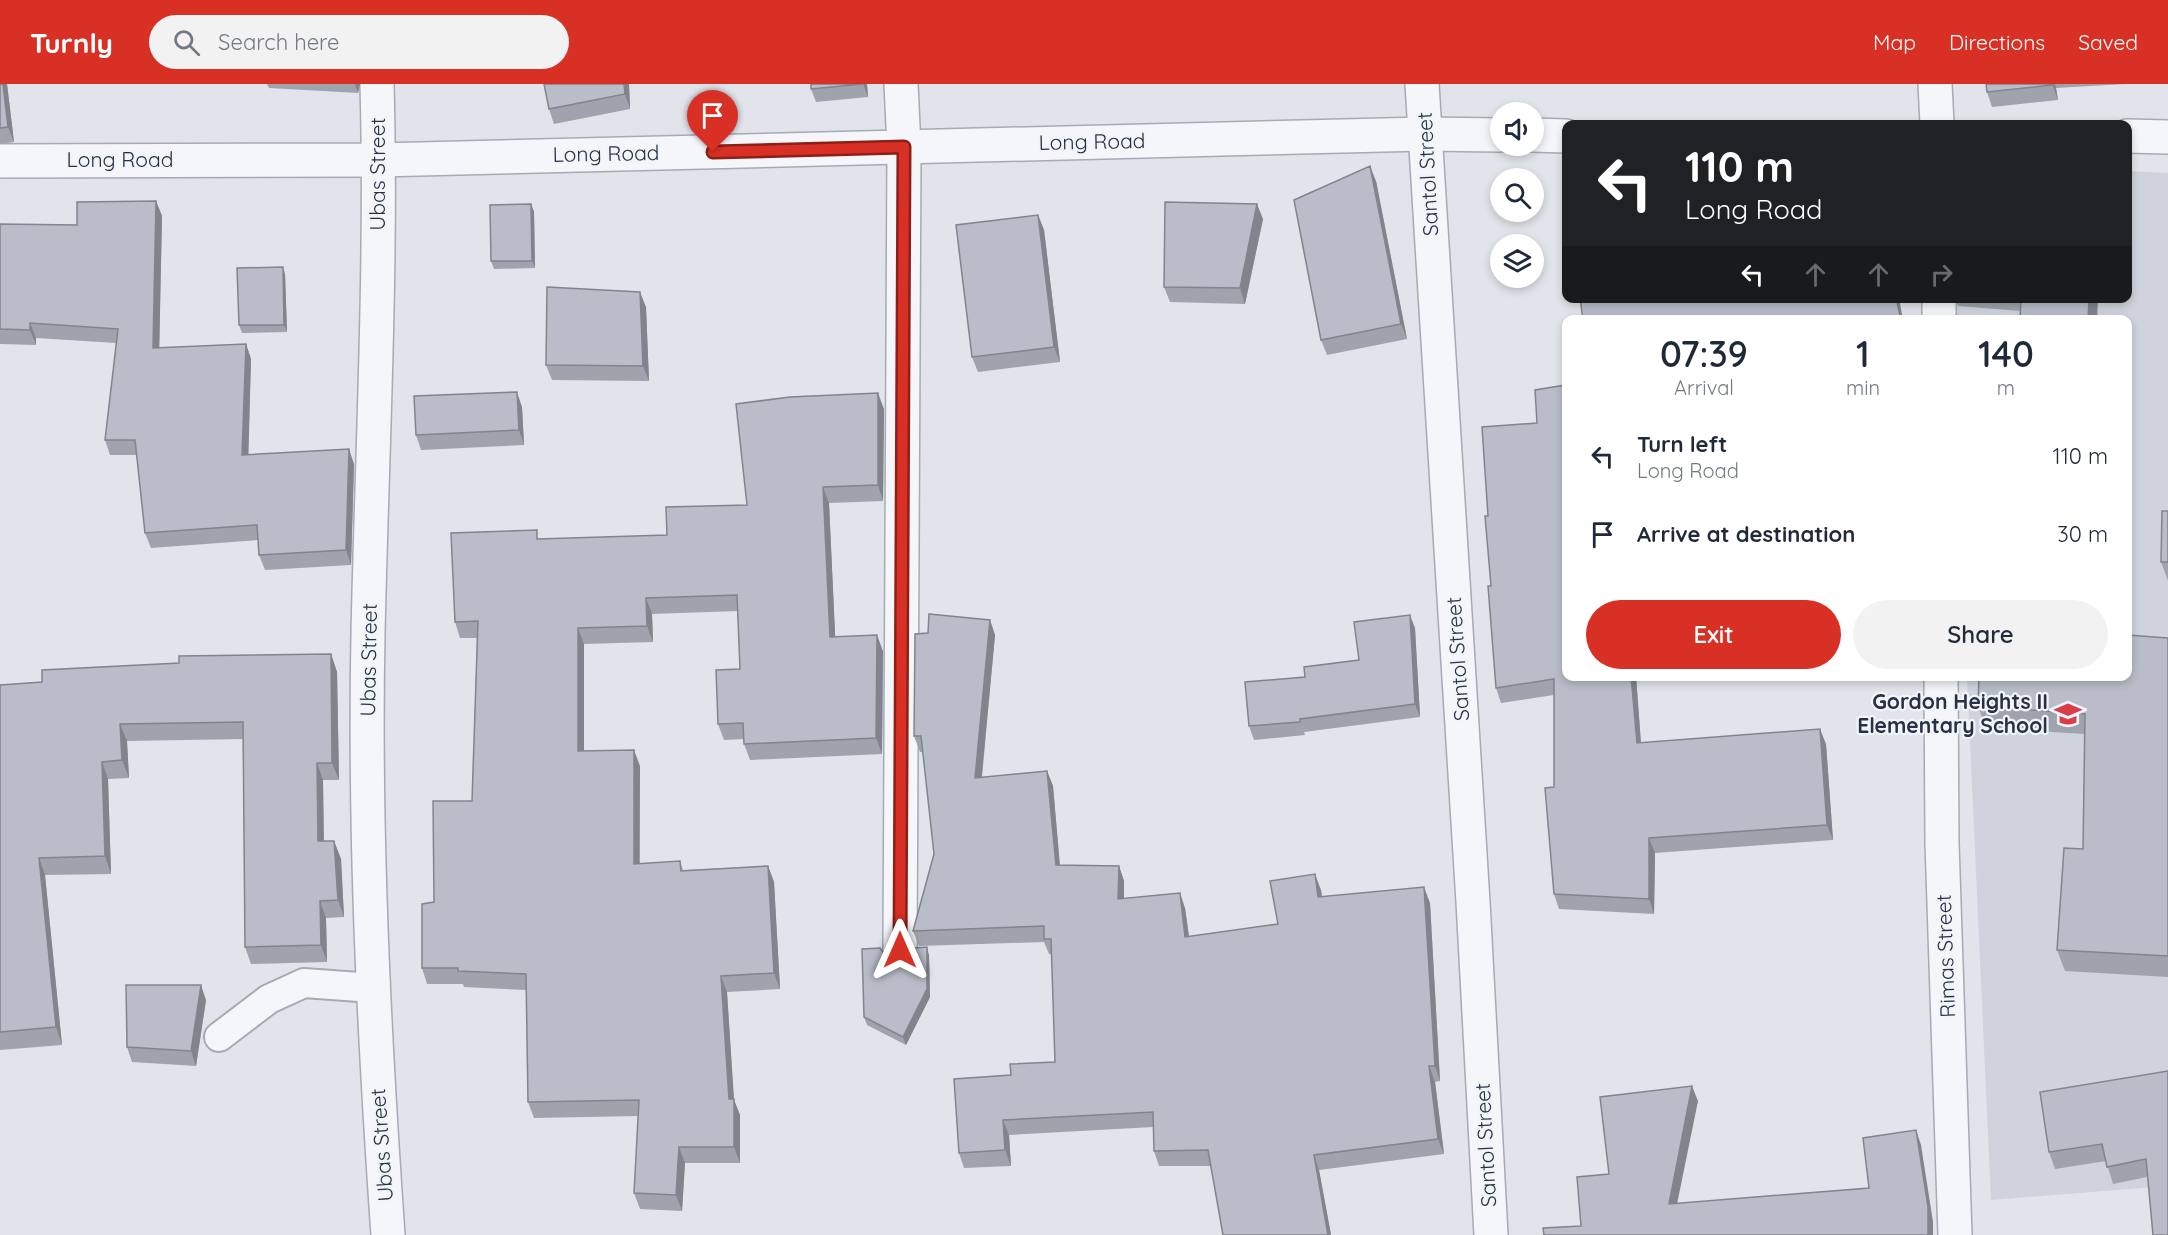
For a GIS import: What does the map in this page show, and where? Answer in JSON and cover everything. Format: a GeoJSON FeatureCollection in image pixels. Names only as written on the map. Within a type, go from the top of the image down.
{"type":"FeatureCollection","features":[{"type":"Feature","properties":{"kind":"street","name":"Ubas Street"},"geometry":{"type":"LineString","coordinates":[[377,84],[379,160],[367,776],[373,988],[388,1235]]}},
{"type":"Feature","properties":{"kind":"street"},"geometry":{"type":"LineString","coordinates":[[900,950],[904,147],[901,84]]}},
{"type":"Feature","properties":{"kind":"street","name":"Santol Street"},"geometry":{"type":"LineString","coordinates":[[1422,84],[1473,902],[1491,1235]]}},
{"type":"Feature","properties":{"kind":"street"},"geometry":{"type":"LineString","coordinates":[[1935,84],[1938,120]]}},
{"type":"Feature","properties":{"kind":"street","name":"Long Road"},"geometry":{"type":"LineString","coordinates":[[0,161],[379,160],[1425,134],[1490,135]]}},
{"type":"Feature","properties":{"kind":"street"},"geometry":{"type":"LineString","coordinates":[[1544,135],[1562,136]]}},
{"type":"Feature","properties":{"kind":"street"},"geometry":{"type":"LineString","coordinates":[[2132,136],[2168,137]]}},
{"type":"Feature","properties":{"kind":"street","name":"Rimas Street"},"geometry":{"type":"LineString","coordinates":[[1941,681],[1942,843],[1955,1235]]}},
{"type":"Feature","properties":{"kind":"lane"},"geometry":{"type":"LineString","coordinates":[[219,1036],[269,999],[304,983],[373,988]]}},
{"type":"Feature","properties":{"kind":"shaded area","name":"Gordon Heights II Elementary School"},"geometry":{"type":"Polygon","coordinates":[[[2132,171],[2168,173],[2168,1186],[1991,1200],[1967,681],[2132,681],[2132,315],[1956,315],[1956,303],[2132,303],[2132,171]]]}},
{"type":"Feature","properties":{"kind":"building"},"geometry":{"type":"Polygon","coordinates":[[[0,84],[3,84],[8,127],[0,128],[0,84]]]}},
{"type":"Feature","properties":{"kind":"building"},"geometry":{"type":"Polygon","coordinates":[[[544,84],[624,84],[625,94],[549,109],[544,84]]]}},
{"type":"Feature","properties":{"kind":"building"},"geometry":{"type":"Polygon","coordinates":[[[811,84],[863,84],[811,89],[811,84]]]}},
{"type":"Feature","properties":{"kind":"building"},"geometry":{"type":"Polygon","coordinates":[[[1986,84],[2052,84],[2052,85],[1987,92],[1986,84]]]}},
{"type":"Feature","properties":{"kind":"building"},"geometry":{"type":"Polygon","coordinates":[[[1370,166],[1401,324],[1321,340],[1294,200],[1370,166]]]}},
{"type":"Feature","properties":{"kind":"building"},"geometry":{"type":"Polygon","coordinates":[[[156,201],[153,348],[246,344],[242,455],[349,449],[346,550],[259,555],[257,525],[145,533],[135,440],[105,440],[118,329],[30,323],[30,330],[0,329],[0,224],[77,225],[77,202],[156,201]]]}},
{"type":"Feature","properties":{"kind":"building"},"geometry":{"type":"Polygon","coordinates":[[[1165,202],[1257,204],[1240,288],[1164,287],[1165,202]]]}},
{"type":"Feature","properties":{"kind":"building"},"geometry":{"type":"Polygon","coordinates":[[[531,204],[532,261],[491,261],[490,205],[531,204]]]}},
{"type":"Feature","properties":{"kind":"building"},"geometry":{"type":"Polygon","coordinates":[[[1038,215],[1054,347],[972,357],[956,225],[1038,215]]]}},
{"type":"Feature","properties":{"kind":"building"},"geometry":{"type":"Polygon","coordinates":[[[283,267],[284,325],[239,325],[237,268],[283,267]]]}},
{"type":"Feature","properties":{"kind":"building"},"geometry":{"type":"Polygon","coordinates":[[[547,287],[640,292],[643,366],[546,365],[547,287]]]}},
{"type":"Feature","properties":{"kind":"building"},"geometry":{"type":"Polygon","coordinates":[[[1581,303],[1897,303],[1900,315],[1582,315],[1581,303]]]}},
{"type":"Feature","properties":{"kind":"building"},"geometry":{"type":"Polygon","coordinates":[[[2021,303],[2089,303],[2088,315],[2020,315],[2021,303]]]}},
{"type":"Feature","properties":{"kind":"building"},"geometry":{"type":"Polygon","coordinates":[[[1562,386],[1562,681],[1631,681],[1637,743],[1820,729],[1827,825],[1649,838],[1649,899],[1554,894],[1545,788],[1554,787],[1554,679],[1496,688],[1485,516],[1488,516],[1482,427],[1537,423],[1535,390],[1562,386]]]}},
{"type":"Feature","properties":{"kind":"building"},"geometry":{"type":"Polygon","coordinates":[[[517,392],[519,430],[416,435],[414,396],[517,392]]]}},
{"type":"Feature","properties":{"kind":"building"},"geometry":{"type":"Polygon","coordinates":[[[878,393],[878,485],[823,487],[830,637],[877,635],[876,738],[744,744],[743,723],[718,724],[716,670],[740,669],[737,595],[646,598],[647,626],[578,628],[578,751],[634,750],[634,864],[680,861],[681,871],[768,866],[774,973],[721,976],[729,1099],[734,1099],[734,1147],[679,1147],[676,1195],[634,1193],[639,1100],[528,1102],[526,974],[458,971],[458,968],[422,968],[422,904],[434,902],[433,801],[472,801],[478,621],[455,622],[451,533],[537,530],[537,539],[667,535],[666,507],[747,505],[736,404],[790,397],[878,393]]]}},
{"type":"Feature","properties":{"kind":"building"},"geometry":{"type":"Polygon","coordinates":[[[2162,511],[2168,511],[2168,562],[2161,562],[2162,511]]]}},
{"type":"Feature","properties":{"kind":"building"},"geometry":{"type":"Polygon","coordinates":[[[929,614],[990,620],[975,778],[1047,771],[1056,865],[1119,866],[1118,899],[1180,893],[1185,937],[1278,924],[1270,881],[1315,874],[1318,897],[1424,887],[1435,1066],[1429,1066],[1438,1139],[1314,1155],[1328,1235],[1223,1235],[1208,1150],[1154,1151],[1153,1112],[1003,1120],[1005,1150],[959,1153],[954,1079],[1011,1075],[1010,1064],[1055,1062],[1051,939],[1044,939],[1044,926],[913,931],[934,854],[921,736],[914,736],[915,634],[928,633],[929,614]]]}},
{"type":"Feature","properties":{"kind":"building"},"geometry":{"type":"Polygon","coordinates":[[[1410,615],[1415,704],[1300,719],[1300,722],[1249,726],[1245,682],[1305,677],[1304,667],[1359,660],[1354,622],[1410,615]]]}},
{"type":"Feature","properties":{"kind":"building"},"geometry":{"type":"Polygon","coordinates":[[[2132,635],[2168,638],[2168,956],[2057,950],[2064,848],[2083,849],[2085,714],[1978,706],[1979,681],[2132,681],[2132,635]]]}},
{"type":"Feature","properties":{"kind":"building"},"geometry":{"type":"Polygon","coordinates":[[[331,654],[332,763],[317,763],[318,841],[334,841],[338,900],[320,901],[321,945],[245,947],[243,722],[120,724],[122,760],[102,762],[105,856],[39,858],[56,1027],[0,1032],[0,685],[42,682],[42,670],[179,663],[179,656],[331,654]]]}},
{"type":"Feature","properties":{"kind":"building"},"geometry":{"type":"Polygon","coordinates":[[[927,947],[927,989],[903,1037],[864,1017],[862,949],[880,948],[887,958],[898,961],[907,958],[915,948],[927,947]]]}},
{"type":"Feature","properties":{"kind":"building"},"geometry":{"type":"Polygon","coordinates":[[[126,985],[201,985],[191,1051],[127,1047],[126,985]]]}},
{"type":"Feature","properties":{"kind":"building"},"geometry":{"type":"Polygon","coordinates":[[[2168,1071],[2168,1235],[2153,1235],[2146,1159],[2107,1167],[2102,1144],[2049,1152],[2040,1092],[2168,1071]]]}},
{"type":"Feature","properties":{"kind":"building"},"geometry":{"type":"Polygon","coordinates":[[[1692,1086],[1669,1204],[1869,1188],[1863,1138],[1916,1130],[1928,1207],[1928,1235],[1544,1235],[1543,1228],[1581,1226],[1577,1177],[1609,1174],[1600,1097],[1692,1086]]]}},
{"type":"Feature","properties":{"kind":"place","name":"Gordon Heights II Elementary School"},"geometry":{"type":"Point","coordinates":[2068,714]}},
{"type":"Feature","properties":{"kind":"route"},"geometry":{"type":"LineString","coordinates":[[713,152],[904,147],[900,950]]}}]}
